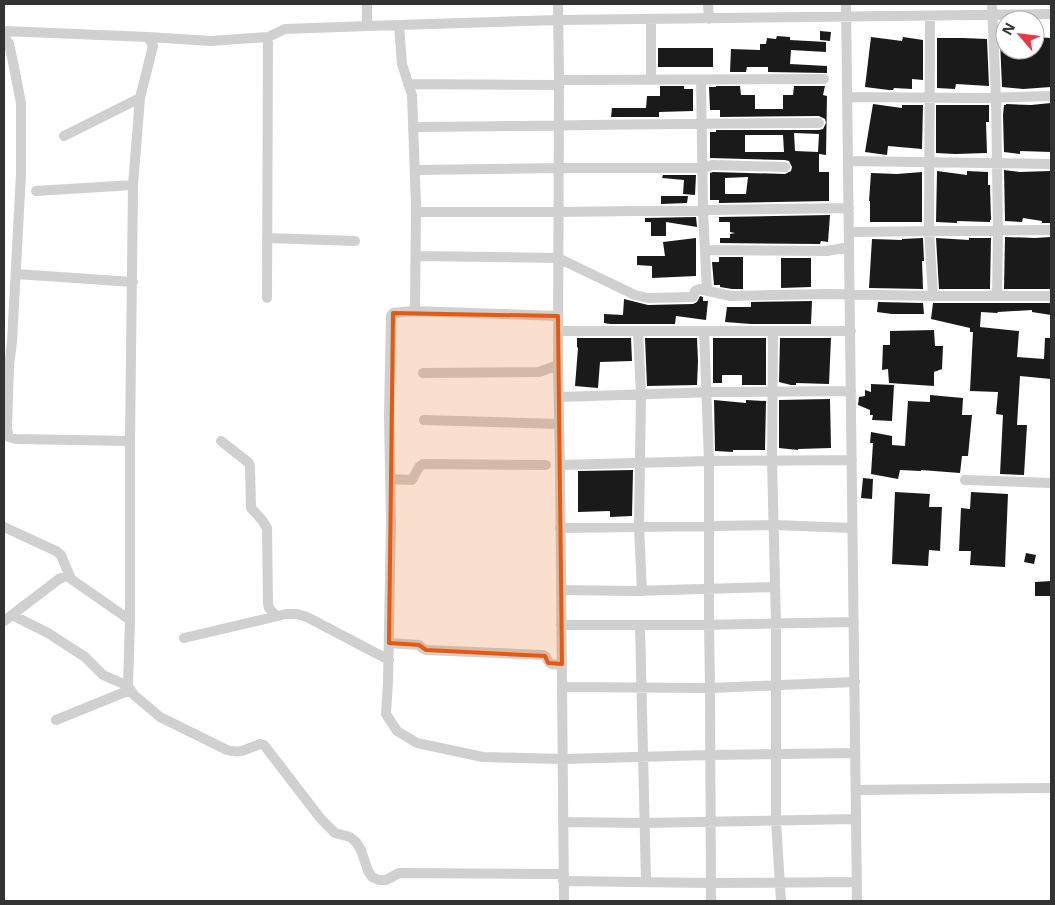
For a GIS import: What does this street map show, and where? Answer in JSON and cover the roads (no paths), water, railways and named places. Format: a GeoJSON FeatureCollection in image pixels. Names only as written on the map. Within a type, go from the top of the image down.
{"type":"FeatureCollection","features":[{"type":"Feature","properties":{"kind":"street"},"geometry":{"type":"LineString","coordinates":[[366,4],[366,26]]}},
{"type":"Feature","properties":{"kind":"street"},"geometry":{"type":"LineString","coordinates":[[558,4],[558,365],[564,901]]}},
{"type":"Feature","properties":{"kind":"street"},"geometry":{"type":"LineString","coordinates":[[708,4],[709,19]]}},
{"type":"Feature","properties":{"kind":"street"},"geometry":{"type":"LineString","coordinates":[[846,4],[857,901]]}},
{"type":"Feature","properties":{"kind":"street"},"geometry":{"type":"LineString","coordinates":[[992,4],[996,98],[997,296]]}},
{"type":"Feature","properties":{"kind":"street"},"geometry":{"type":"LineString","coordinates":[[4,31],[211,41],[268,37],[285,29],[366,26],[558,20],[1051,14]]}},
{"type":"Feature","properties":{"kind":"street"},"geometry":{"type":"LineString","coordinates":[[930,16],[929,231],[932,296]]}},
{"type":"Feature","properties":{"kind":"street"},"geometry":{"type":"LineString","coordinates":[[651,19],[651,80]]}},
{"type":"Feature","properties":{"kind":"street"},"geometry":{"type":"LineString","coordinates":[[398,25],[402,64],[412,95],[416,212],[416,311]]}},
{"type":"Feature","properties":{"kind":"street"},"geometry":{"type":"LineString","coordinates":[[4,36],[9,44],[20,103],[21,174],[12,342],[6,368],[7,429],[9,437],[16,439],[130,441]]}},
{"type":"Feature","properties":{"kind":"street"},"geometry":{"type":"LineString","coordinates":[[129,688],[133,185],[140,98],[153,46],[148,37]]}},
{"type":"Feature","properties":{"kind":"street"},"geometry":{"type":"LineString","coordinates":[[266,298],[268,238],[268,37]]}},
{"type":"Feature","properties":{"kind":"street"},"geometry":{"type":"LineString","coordinates":[[408,84],[824,79]]}},
{"type":"Feature","properties":{"kind":"street"},"geometry":{"type":"LineString","coordinates":[[701,80],[703,210],[707,290]]}},
{"type":"Feature","properties":{"kind":"street"},"geometry":{"type":"LineString","coordinates":[[847,97],[996,98],[1051,96]]}},
{"type":"Feature","properties":{"kind":"street"},"geometry":{"type":"LineString","coordinates":[[64,136],[140,98]]}},
{"type":"Feature","properties":{"kind":"street"},"geometry":{"type":"LineString","coordinates":[[414,127],[702,123],[819,124]]}},
{"type":"Feature","properties":{"kind":"street"},"geometry":{"type":"LineString","coordinates":[[848,161],[1051,164]]}},
{"type":"Feature","properties":{"kind":"street"},"geometry":{"type":"LineString","coordinates":[[415,170],[703,168],[712,165],[785,167]]}},
{"type":"Feature","properties":{"kind":"street"},"geometry":{"type":"LineString","coordinates":[[36,191],[133,185]]}},
{"type":"Feature","properties":{"kind":"street"},"geometry":{"type":"LineString","coordinates":[[416,212],[848,208]]}},
{"type":"Feature","properties":{"kind":"street"},"geometry":{"type":"LineString","coordinates":[[849,232],[1051,230]]}},
{"type":"Feature","properties":{"kind":"street"},"geometry":{"type":"LineString","coordinates":[[268,238],[354,241]]}},
{"type":"Feature","properties":{"kind":"street"},"geometry":{"type":"LineString","coordinates":[[705,250],[827,251],[849,247]]}},
{"type":"Feature","properties":{"kind":"street"},"geometry":{"type":"LineString","coordinates":[[416,256],[558,258],[635,295],[648,298],[693,297],[695,291],[699,289],[731,296],[827,294],[1051,296]]}},
{"type":"Feature","properties":{"kind":"street"},"geometry":{"type":"LineString","coordinates":[[16,274],[133,282]]}},
{"type":"Feature","properties":{"kind":"street"},"geometry":{"type":"LineString","coordinates":[[558,316],[416,311],[393,313],[391,316],[389,416],[391,522],[386,714],[397,731],[417,743],[483,757],[563,760],[856,753]]}},
{"type":"Feature","properties":{"kind":"street"},"geometry":{"type":"LineString","coordinates":[[558,331],[850,331]]}},
{"type":"Feature","properties":{"kind":"street"},"geometry":{"type":"LineString","coordinates":[[638,331],[641,395],[639,527],[642,591]]}},
{"type":"Feature","properties":{"kind":"street"},"geometry":{"type":"LineString","coordinates":[[704,331],[710,526],[708,625],[711,901]]}},
{"type":"Feature","properties":{"kind":"street"},"geometry":{"type":"LineString","coordinates":[[773,331],[772,460],[776,624],[775,754],[776,821],[781,901]]}},
{"type":"Feature","properties":{"kind":"street"},"geometry":{"type":"LineString","coordinates":[[423,373],[539,372],[558,365]]}},
{"type":"Feature","properties":{"kind":"street"},"geometry":{"type":"LineString","coordinates":[[559,397],[772,391],[851,391]]}},
{"type":"Feature","properties":{"kind":"street"},"geometry":{"type":"LineString","coordinates":[[424,420],[559,424]]}},
{"type":"Feature","properties":{"kind":"street"},"geometry":{"type":"LineString","coordinates":[[220,441],[249,463],[250,508],[267,528],[268,603],[269,608],[276,616]]}},
{"type":"Feature","properties":{"kind":"street"},"geometry":{"type":"LineString","coordinates":[[560,464],[852,460]]}},
{"type":"Feature","properties":{"kind":"street"},"geometry":{"type":"LineString","coordinates":[[390,480],[412,480],[419,467],[423,464],[546,465]]}},
{"type":"Feature","properties":{"kind":"street"},"geometry":{"type":"LineString","coordinates":[[965,480],[1051,483]]}},
{"type":"Feature","properties":{"kind":"street"},"geometry":{"type":"LineString","coordinates":[[560,528],[774,525],[852,528]]}},
{"type":"Feature","properties":{"kind":"street"},"geometry":{"type":"LineString","coordinates":[[4,528],[56,550],[61,555],[71,579],[130,620]]}},
{"type":"Feature","properties":{"kind":"street"},"geometry":{"type":"LineString","coordinates":[[8,618],[59,579],[69,575]]}},
{"type":"Feature","properties":{"kind":"street"},"geometry":{"type":"LineString","coordinates":[[561,590],[642,591],[775,587]]}},
{"type":"Feature","properties":{"kind":"street"},"geometry":{"type":"LineString","coordinates":[[184,638],[276,616],[297,614],[307,617],[388,660]]}},
{"type":"Feature","properties":{"kind":"street"},"geometry":{"type":"LineString","coordinates":[[8,618],[48,633],[85,657],[103,675],[129,688],[134,695],[160,717],[227,750],[244,752],[260,744],[264,746],[334,833],[350,837],[356,842],[361,850],[368,871],[376,879],[386,880],[399,873],[646,882],[857,882]]}},
{"type":"Feature","properties":{"kind":"street"},"geometry":{"type":"LineString","coordinates":[[561,625],[708,625],[854,622]]}},
{"type":"Feature","properties":{"kind":"street"},"geometry":{"type":"LineString","coordinates":[[640,625],[646,882]]}},
{"type":"Feature","properties":{"kind":"street"},"geometry":{"type":"LineString","coordinates":[[389,642],[419,644],[426,650],[543,655],[548,663],[552,665],[562,664]]}},
{"type":"Feature","properties":{"kind":"street"},"geometry":{"type":"LineString","coordinates":[[562,687],[710,688],[855,682]]}},
{"type":"Feature","properties":{"kind":"street"},"geometry":{"type":"LineString","coordinates":[[56,720],[129,688]]}},
{"type":"Feature","properties":{"kind":"street"},"geometry":{"type":"LineString","coordinates":[[856,790],[1051,788]]}},
{"type":"Feature","properties":{"kind":"street"},"geometry":{"type":"LineString","coordinates":[[563,822],[644,823],[856,819]]}}]}
